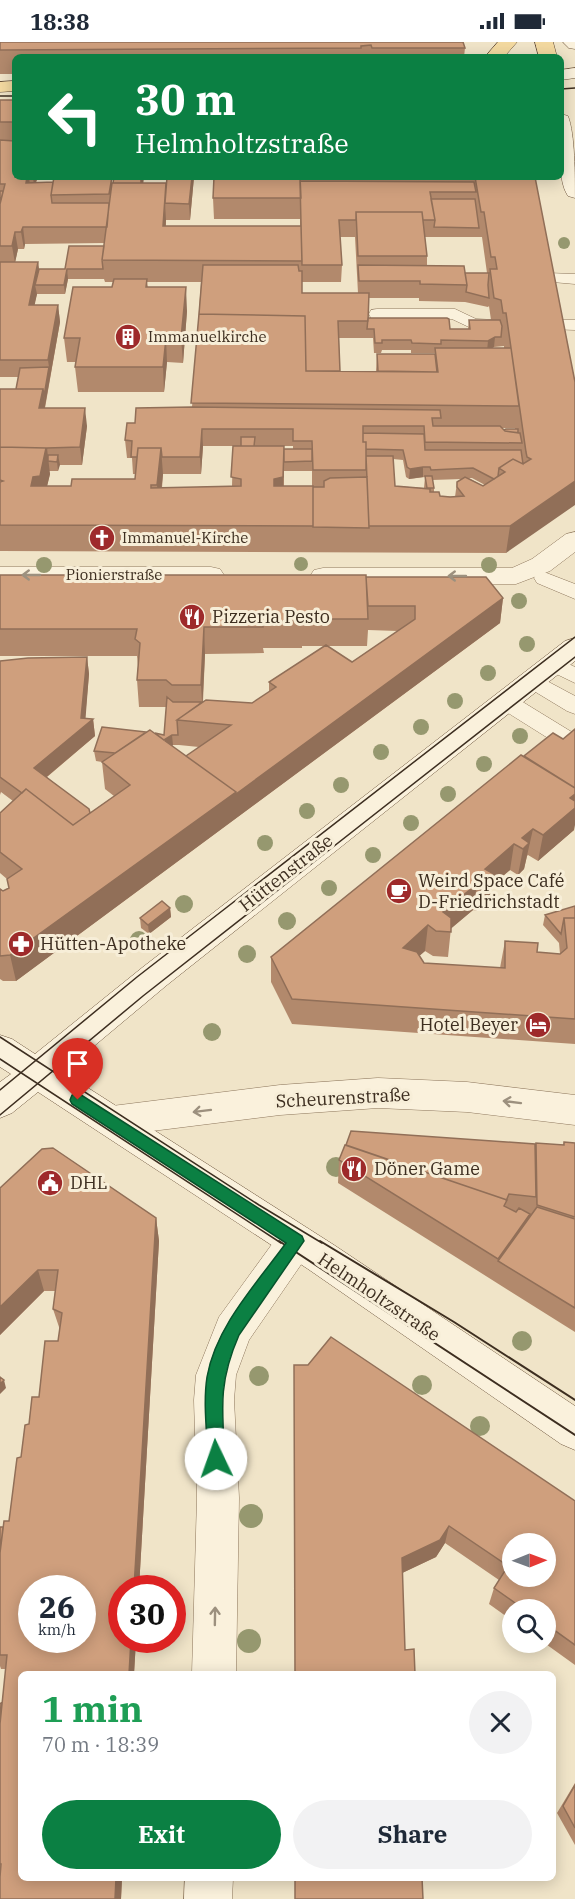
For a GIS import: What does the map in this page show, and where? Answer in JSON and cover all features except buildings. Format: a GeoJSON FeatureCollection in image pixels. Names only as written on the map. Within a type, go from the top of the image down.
{"type":"FeatureCollection","features":[{"type":"Feature","properties":{"kind":"main road"},"geometry":{"type":"LineString","coordinates":[[497,54],[508,42]]}},
{"type":"Feature","properties":{"kind":"street"},"geometry":{"type":"LineString","coordinates":[[564,135],[575,192]]}},
{"type":"Feature","properties":{"kind":"street"},"geometry":{"type":"LineString","coordinates":[[300,576],[516,576],[541,565],[575,540]]}},
{"type":"Feature","properties":{"kind":"street","name":"Pionierstraße"},"geometry":{"type":"LineString","coordinates":[[0,574],[240,575]]}},
{"type":"Feature","properties":{"kind":"street","name":"Hüttenstraße"},"geometry":{"type":"LineString","coordinates":[[0,1102],[505,701],[564,662]]}},
{"type":"Feature","properties":{"kind":"street","name":"Helmholtzstraße"},"geometry":{"type":"LineString","coordinates":[[0,1049],[296,1241],[575,1430]]}},
{"type":"Feature","properties":{"kind":"street","name":"Scheurenstraße"},"geometry":{"type":"LineString","coordinates":[[112,1121],[280,1100],[378,1093],[467,1097],[575,1110]]}},
{"type":"Feature","properties":{"kind":"street"},"geometry":{"type":"LineString","coordinates":[[214,1671],[218,1498],[214,1400],[216,1375],[233,1330],[296,1241]]}},
{"type":"Feature","properties":{"kind":"street"},"geometry":{"type":"LineString","coordinates":[[208,1899],[209,1881]]}},
{"type":"Feature","properties":{"kind":"lane"},"geometry":{"type":"LineString","coordinates":[[547,278],[575,279]]}},
{"type":"Feature","properties":{"kind":"lane"},"geometry":{"type":"LineString","coordinates":[[377,314],[455,314],[473,324],[491,324]]}},
{"type":"Feature","properties":{"kind":"lane"},"geometry":{"type":"LineString","coordinates":[[556,325],[575,325]]}},
{"type":"Feature","properties":{"kind":"lane"},"geometry":{"type":"LineString","coordinates":[[544,578],[575,592]]}},
{"type":"Feature","properties":{"kind":"lane"},"geometry":{"type":"LineString","coordinates":[[564,662],[575,706]]}},
{"type":"Feature","properties":{"kind":"lane"},"geometry":{"type":"LineString","coordinates":[[505,701],[575,744]]}},
{"type":"Feature","properties":{"kind":"tram line"},"geometry":{"type":"LineString","coordinates":[[564,89],[575,88]]}},
{"type":"Feature","properties":{"kind":"tram line"},"geometry":{"type":"LineString","coordinates":[[0,96],[12,96]]}},
{"type":"Feature","properties":{"kind":"tram line"},"geometry":{"type":"LineString","coordinates":[[36,1060],[137,977],[575,637]]}},
{"type":"Feature","properties":{"kind":"tram line"},"geometry":{"type":"LineString","coordinates":[[53,1071],[143,996],[575,657]]}},
{"type":"Feature","properties":{"kind":"tram line"},"geometry":{"type":"LineString","coordinates":[[0,1037],[36,1060]]}},
{"type":"Feature","properties":{"kind":"tram line"},"geometry":{"type":"LineString","coordinates":[[0,1059],[21,1073]]}},
{"type":"Feature","properties":{"kind":"tram line"},"geometry":{"type":"LineString","coordinates":[[21,1073],[36,1060]]}},
{"type":"Feature","properties":{"kind":"tram line"},"geometry":{"type":"LineString","coordinates":[[36,1060],[53,1071]]}},
{"type":"Feature","properties":{"kind":"tram line"},"geometry":{"type":"LineString","coordinates":[[38,1084],[53,1071]]}},
{"type":"Feature","properties":{"kind":"tram line"},"geometry":{"type":"LineString","coordinates":[[53,1071],[259,1205],[322,1243]]}},
{"type":"Feature","properties":{"kind":"tram line"},"geometry":{"type":"LineString","coordinates":[[0,1090],[21,1073]]}},
{"type":"Feature","properties":{"kind":"tram line"},"geometry":{"type":"LineString","coordinates":[[21,1073],[38,1084]]}},
{"type":"Feature","properties":{"kind":"tram line"},"geometry":{"type":"LineString","coordinates":[[0,1115],[38,1084]]}},
{"type":"Feature","properties":{"kind":"tram line"},"geometry":{"type":"LineString","coordinates":[[38,1084],[281,1243]]}},
{"type":"Feature","properties":{"kind":"tram line"},"geometry":{"type":"LineString","coordinates":[[279,1241],[575,1435]]}},
{"type":"Feature","properties":{"kind":"tram line"},"geometry":{"type":"LineString","coordinates":[[320,1241],[454,1322],[575,1400]]}},
{"type":"Feature","properties":{"kind":"place","name":"Immanuelkirche"},"geometry":{"type":"Point","coordinates":[128,337]}},
{"type":"Feature","properties":{"kind":"place","name":"Immanuel-Kirche"},"geometry":{"type":"Point","coordinates":[102,538]}},
{"type":"Feature","properties":{"kind":"place","name":"Pizzeria Pesto"},"geometry":{"type":"Point","coordinates":[192,617]}},
{"type":"Feature","properties":{"kind":"place","name":"Weird Space Café D-Friedrichstadt"},"geometry":{"type":"Point","coordinates":[399,891]}},
{"type":"Feature","properties":{"kind":"place","name":"Hütten-Apotheke"},"geometry":{"type":"Point","coordinates":[21,944]}},
{"type":"Feature","properties":{"kind":"place","name":"Hotel Beyer"},"geometry":{"type":"Point","coordinates":[538,1025]}},
{"type":"Feature","properties":{"kind":"place","name":"Döner Game"},"geometry":{"type":"Point","coordinates":[354,1169]}},
{"type":"Feature","properties":{"kind":"place","name":"DHL"},"geometry":{"type":"Point","coordinates":[50,1183]}},
{"type":"Feature","properties":{"kind":"route"},"geometry":{"type":"LineString","coordinates":[[78,1100],[296,1241],[233,1330],[224,1352],[216,1375],[214,1400],[216,1459]]}}]}
